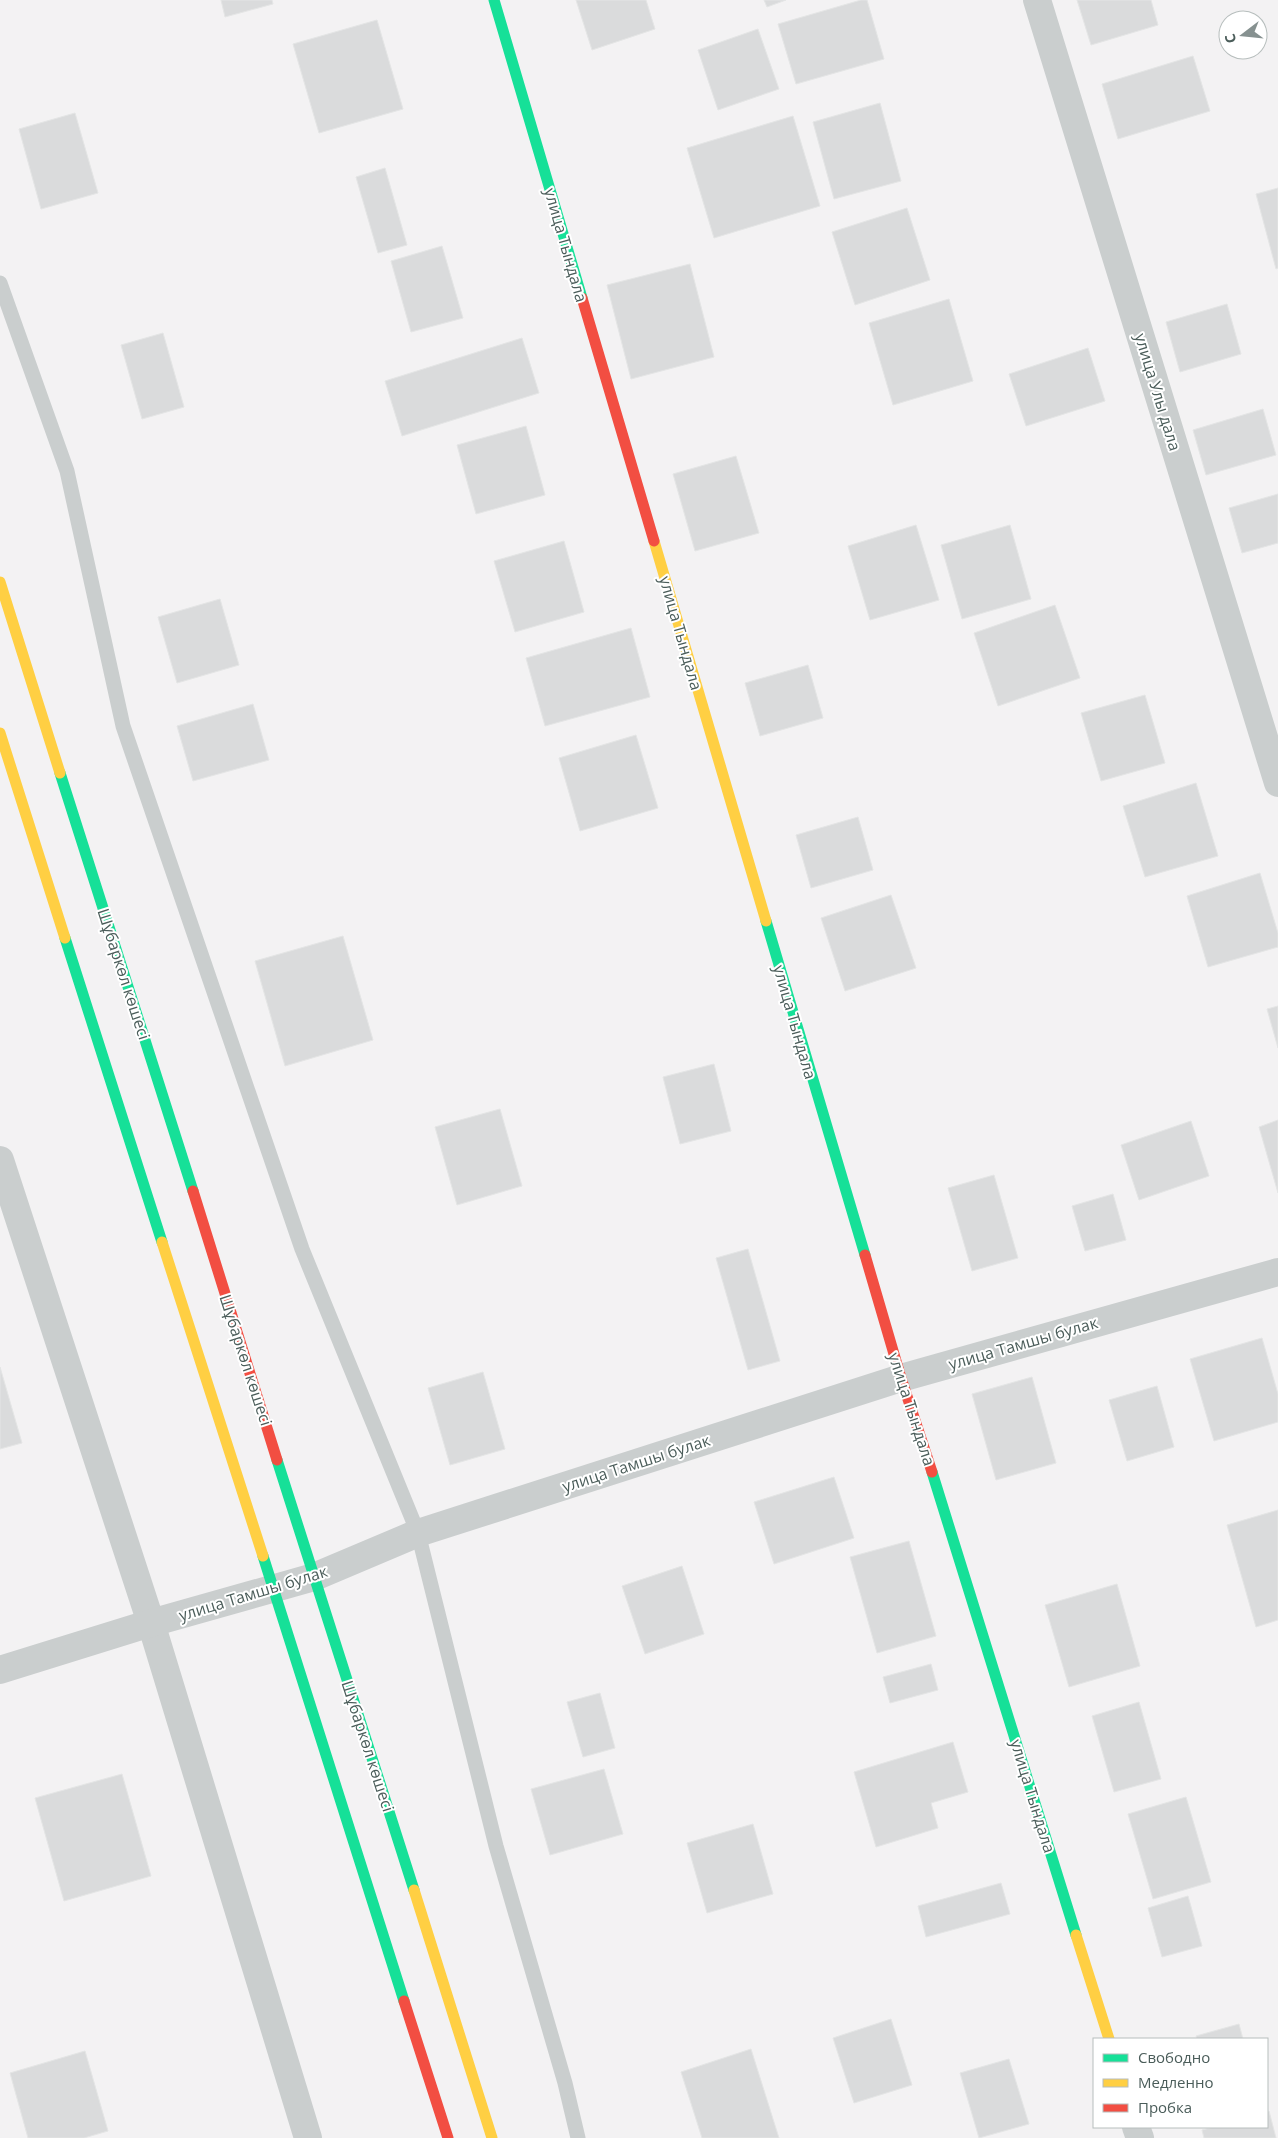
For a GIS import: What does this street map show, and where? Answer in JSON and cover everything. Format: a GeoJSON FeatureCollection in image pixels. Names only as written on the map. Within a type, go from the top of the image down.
{"type":"FeatureCollection","features":[{"type":"Feature","properties":{"kind":"street","name":"улица Тындала"},"geometry":{"type":"LineString","coordinates":[[494,0],[901,1378],[916,1420],[1109,2038]]}},
{"type":"Feature","properties":{"kind":"street","name":"улица Улы дала"},"geometry":{"type":"LineString","coordinates":[[1037,0],[1278,783]]}},
{"type":"Feature","properties":{"kind":"street","name":"Шұбаркөл көшесі"},"geometry":{"type":"LineString","coordinates":[[0,582],[492,2138]]}},
{"type":"Feature","properties":{"kind":"street"},"geometry":{"type":"LineString","coordinates":[[0,733],[448,2138]]}},
{"type":"Feature","properties":{"kind":"street"},"geometry":{"type":"LineString","coordinates":[[0,1160],[151,1623],[308,2138]]}},
{"type":"Feature","properties":{"kind":"street","name":"улица Тамшы булак"},"geometry":{"type":"LineString","coordinates":[[0,1670],[151,1623],[314,1577],[418,1533],[901,1378],[1278,1272]]}},
{"type":"Feature","properties":{"kind":"lane"},"geometry":{"type":"LineString","coordinates":[[0,283],[67,471],[123,726],[302,1249],[418,1533],[496,1846],[565,2083],[578,2138]]}},
{"type":"Feature","properties":{"kind":"building"},"geometry":{"type":"Polygon","coordinates":[[[221,0],[272,0],[273,4],[225,17],[221,0]]]}},
{"type":"Feature","properties":{"kind":"building"},"geometry":{"type":"Polygon","coordinates":[[[576,0],[646,0],[655,29],[592,50],[576,0]]]}},
{"type":"Feature","properties":{"kind":"building"},"geometry":{"type":"Polygon","coordinates":[[[764,0],[786,0],[767,7],[764,0]]]}},
{"type":"Feature","properties":{"kind":"building"},"geometry":{"type":"Polygon","coordinates":[[[861,0],[867,0],[884,59],[796,84],[778,24],[861,0]]]}},
{"type":"Feature","properties":{"kind":"building"},"geometry":{"type":"Polygon","coordinates":[[[1077,0],[1151,0],[1158,25],[1091,45],[1077,0]]]}},
{"type":"Feature","properties":{"kind":"building"},"geometry":{"type":"Polygon","coordinates":[[[377,20],[403,109],[319,133],[293,44],[377,20]]]}},
{"type":"Feature","properties":{"kind":"building"},"geometry":{"type":"Polygon","coordinates":[[[758,29],[779,89],[718,110],[698,50],[758,29]]]}},
{"type":"Feature","properties":{"kind":"building"},"geometry":{"type":"Polygon","coordinates":[[[1193,56],[1210,111],[1118,139],[1102,84],[1193,56]]]}},
{"type":"Feature","properties":{"kind":"building"},"geometry":{"type":"Polygon","coordinates":[[[880,103],[901,181],[834,199],[813,122],[880,103]]]}},
{"type":"Feature","properties":{"kind":"building"},"geometry":{"type":"Polygon","coordinates":[[[75,113],[98,193],[41,209],[19,129],[75,113]]]}},
{"type":"Feature","properties":{"kind":"building"},"geometry":{"type":"Polygon","coordinates":[[[793,116],[820,206],[714,238],[687,148],[793,116]]]}},
{"type":"Feature","properties":{"kind":"building"},"geometry":{"type":"Polygon","coordinates":[[[385,168],[407,245],[378,253],[356,177],[385,168]]]}},
{"type":"Feature","properties":{"kind":"building"},"geometry":{"type":"Polygon","coordinates":[[[1278,188],[1278,268],[1276,269],[1256,194],[1278,188]]]}},
{"type":"Feature","properties":{"kind":"building"},"geometry":{"type":"Polygon","coordinates":[[[907,208],[930,280],[855,305],[832,232],[907,208]]]}},
{"type":"Feature","properties":{"kind":"building"},"geometry":{"type":"Polygon","coordinates":[[[442,246],[463,318],[411,332],[391,261],[442,246]]]}},
{"type":"Feature","properties":{"kind":"building"},"geometry":{"type":"Polygon","coordinates":[[[690,264],[714,357],[631,379],[607,285],[690,264]]]}},
{"type":"Feature","properties":{"kind":"building"},"geometry":{"type":"Polygon","coordinates":[[[949,299],[973,381],[893,405],[869,323],[949,299]]]}},
{"type":"Feature","properties":{"kind":"building"},"geometry":{"type":"Polygon","coordinates":[[[1227,304],[1241,354],[1180,372],[1166,322],[1227,304]]]}},
{"type":"Feature","properties":{"kind":"building"},"geometry":{"type":"Polygon","coordinates":[[[163,333],[184,407],[142,419],[121,345],[163,333]]]}},
{"type":"Feature","properties":{"kind":"building"},"geometry":{"type":"Polygon","coordinates":[[[522,338],[539,393],[402,436],[385,381],[522,338]]]}},
{"type":"Feature","properties":{"kind":"building"},"geometry":{"type":"Polygon","coordinates":[[[1088,348],[1105,401],[1026,426],[1009,374],[1088,348]]]}},
{"type":"Feature","properties":{"kind":"building"},"geometry":{"type":"Polygon","coordinates":[[[1263,409],[1276,455],[1206,475],[1193,430],[1263,409]]]}},
{"type":"Feature","properties":{"kind":"building"},"geometry":{"type":"Polygon","coordinates":[[[526,426],[545,495],[476,514],[457,445],[526,426]]]}},
{"type":"Feature","properties":{"kind":"building"},"geometry":{"type":"Polygon","coordinates":[[[736,456],[759,533],[695,551],[673,474],[736,456]]]}},
{"type":"Feature","properties":{"kind":"building"},"geometry":{"type":"Polygon","coordinates":[[[1278,494],[1278,543],[1242,553],[1229,508],[1278,494]]]}},
{"type":"Feature","properties":{"kind":"building"},"geometry":{"type":"Polygon","coordinates":[[[916,525],[939,600],[870,620],[848,546],[916,525]]]}},
{"type":"Feature","properties":{"kind":"building"},"geometry":{"type":"Polygon","coordinates":[[[1010,525],[1031,599],[962,619],[941,545],[1010,525]]]}},
{"type":"Feature","properties":{"kind":"building"},"geometry":{"type":"Polygon","coordinates":[[[564,541],[584,612],[515,632],[494,561],[564,541]]]}},
{"type":"Feature","properties":{"kind":"building"},"geometry":{"type":"Polygon","coordinates":[[[220,599],[239,665],[177,683],[158,617],[220,599]]]}},
{"type":"Feature","properties":{"kind":"building"},"geometry":{"type":"Polygon","coordinates":[[[1055,605],[1080,678],[998,706],[974,633],[1055,605]]]}},
{"type":"Feature","properties":{"kind":"building"},"geometry":{"type":"Polygon","coordinates":[[[631,628],[650,697],[545,726],[526,658],[631,628]]]}},
{"type":"Feature","properties":{"kind":"building"},"geometry":{"type":"Polygon","coordinates":[[[808,665],[823,718],[760,736],[745,683],[808,665]]]}},
{"type":"Feature","properties":{"kind":"building"},"geometry":{"type":"Polygon","coordinates":[[[1145,695],[1165,763],[1101,781],[1081,713],[1145,695]]]}},
{"type":"Feature","properties":{"kind":"building"},"geometry":{"type":"Polygon","coordinates":[[[253,704],[269,760],[193,781],[177,726],[253,704]]]}},
{"type":"Feature","properties":{"kind":"building"},"geometry":{"type":"Polygon","coordinates":[[[636,735],[658,808],[580,831],[559,758],[636,735]]]}},
{"type":"Feature","properties":{"kind":"building"},"geometry":{"type":"Polygon","coordinates":[[[1196,783],[1218,856],[1145,877],[1123,806],[1196,783]]]}},
{"type":"Feature","properties":{"kind":"building"},"geometry":{"type":"Polygon","coordinates":[[[858,817],[873,870],[811,888],[796,835],[858,817]]]}},
{"type":"Feature","properties":{"kind":"building"},"geometry":{"type":"Polygon","coordinates":[[[1260,873],[1278,933],[1278,947],[1208,967],[1187,896],[1260,873]]]}},
{"type":"Feature","properties":{"kind":"building"},"geometry":{"type":"Polygon","coordinates":[[[891,895],[916,968],[845,991],[821,918],[891,895]]]}},
{"type":"Feature","properties":{"kind":"building"},"geometry":{"type":"Polygon","coordinates":[[[343,936],[373,1040],[285,1066],[255,961],[343,936]]]}},
{"type":"Feature","properties":{"kind":"building"},"geometry":{"type":"Polygon","coordinates":[[[1278,1006],[1278,1048],[1267,1009],[1278,1006]]]}},
{"type":"Feature","properties":{"kind":"building"},"geometry":{"type":"Polygon","coordinates":[[[714,1064],[731,1131],[680,1144],[663,1077],[714,1064]]]}},
{"type":"Feature","properties":{"kind":"building"},"geometry":{"type":"Polygon","coordinates":[[[500,1109],[522,1186],[457,1205],[435,1127],[500,1109]]]}},
{"type":"Feature","properties":{"kind":"building"},"geometry":{"type":"Polygon","coordinates":[[[1278,1120],[1278,1193],[1259,1127],[1278,1120]]]}},
{"type":"Feature","properties":{"kind":"building"},"geometry":{"type":"Polygon","coordinates":[[[1191,1121],[1209,1176],[1139,1200],[1121,1145],[1191,1121]]]}},
{"type":"Feature","properties":{"kind":"building"},"geometry":{"type":"Polygon","coordinates":[[[994,1175],[1018,1258],[972,1271],[948,1188],[994,1175]]]}},
{"type":"Feature","properties":{"kind":"building"},"geometry":{"type":"Polygon","coordinates":[[[1113,1194],[1126,1240],[1085,1251],[1072,1206],[1113,1194]]]}},
{"type":"Feature","properties":{"kind":"building"},"geometry":{"type":"Polygon","coordinates":[[[748,1249],[780,1361],[748,1370],[716,1258],[748,1249]]]}},
{"type":"Feature","properties":{"kind":"building"},"geometry":{"type":"Polygon","coordinates":[[[1262,1338],[1278,1394],[1278,1422],[1214,1441],[1190,1359],[1262,1338]]]}},
{"type":"Feature","properties":{"kind":"building"},"geometry":{"type":"Polygon","coordinates":[[[0,1367],[22,1443],[0,1449],[0,1367]]]}},
{"type":"Feature","properties":{"kind":"building"},"geometry":{"type":"Polygon","coordinates":[[[483,1372],[505,1449],[450,1465],[428,1388],[483,1372]]]}},
{"type":"Feature","properties":{"kind":"building"},"geometry":{"type":"Polygon","coordinates":[[[1032,1377],[1056,1463],[996,1480],[972,1394],[1032,1377]]]}},
{"type":"Feature","properties":{"kind":"building"},"geometry":{"type":"Polygon","coordinates":[[[1157,1386],[1174,1447],[1127,1461],[1109,1400],[1157,1386]]]}},
{"type":"Feature","properties":{"kind":"building"},"geometry":{"type":"Polygon","coordinates":[[[834,1477],[854,1538],[774,1564],[754,1502],[834,1477]]]}},
{"type":"Feature","properties":{"kind":"building"},"geometry":{"type":"Polygon","coordinates":[[[1278,1510],[1278,1620],[1256,1627],[1227,1525],[1278,1510]]]}},
{"type":"Feature","properties":{"kind":"building"},"geometry":{"type":"Polygon","coordinates":[[[909,1541],[936,1636],[877,1653],[850,1557],[909,1541]]]}},
{"type":"Feature","properties":{"kind":"building"},"geometry":{"type":"Polygon","coordinates":[[[682,1566],[704,1634],[645,1654],[622,1586],[682,1566]]]}},
{"type":"Feature","properties":{"kind":"building"},"geometry":{"type":"Polygon","coordinates":[[[1117,1584],[1140,1666],[1069,1687],[1045,1605],[1117,1584]]]}},
{"type":"Feature","properties":{"kind":"building"},"geometry":{"type":"Polygon","coordinates":[[[931,1664],[938,1690],[890,1703],[883,1677],[931,1664]]]}},
{"type":"Feature","properties":{"kind":"building"},"geometry":{"type":"Polygon","coordinates":[[[600,1693],[615,1748],[583,1757],[567,1702],[600,1693]]]}},
{"type":"Feature","properties":{"kind":"building"},"geometry":{"type":"Polygon","coordinates":[[[1139,1702],[1161,1779],[1114,1792],[1092,1716],[1139,1702]]]}},
{"type":"Feature","properties":{"kind":"building"},"geometry":{"type":"Polygon","coordinates":[[[953,1742],[968,1792],[931,1803],[938,1828],[876,1847],[854,1772],[953,1742]]]}},
{"type":"Feature","properties":{"kind":"building"},"geometry":{"type":"Polygon","coordinates":[[[604,1769],[623,1834],[550,1855],[531,1789],[604,1769]]]}},
{"type":"Feature","properties":{"kind":"building"},"geometry":{"type":"Polygon","coordinates":[[[122,1774],[151,1876],[64,1901],[35,1798],[122,1774]]]}},
{"type":"Feature","properties":{"kind":"building"},"geometry":{"type":"Polygon","coordinates":[[[1186,1797],[1211,1882],[1153,1899],[1128,1814],[1186,1797]]]}},
{"type":"Feature","properties":{"kind":"building"},"geometry":{"type":"Polygon","coordinates":[[[753,1824],[773,1894],[707,1913],[687,1843],[753,1824]]]}},
{"type":"Feature","properties":{"kind":"building"},"geometry":{"type":"Polygon","coordinates":[[[1001,1883],[1010,1914],[926,1937],[918,1906],[1001,1883]]]}},
{"type":"Feature","properties":{"kind":"building"},"geometry":{"type":"Polygon","coordinates":[[[1188,1896],[1202,1946],[1162,1957],[1148,1908],[1188,1896]]]}},
{"type":"Feature","properties":{"kind":"building"},"geometry":{"type":"Polygon","coordinates":[[[891,2019],[912,2085],[854,2103],[833,2038],[891,2019]]]}},
{"type":"Feature","properties":{"kind":"building"},"geometry":{"type":"Polygon","coordinates":[[[1239,2024],[1243,2038],[1197,2038],[1196,2036],[1239,2024]]]}},
{"type":"Feature","properties":{"kind":"building"},"geometry":{"type":"Polygon","coordinates":[[[751,2049],[779,2138],[702,2138],[681,2072],[751,2049]]]}},
{"type":"Feature","properties":{"kind":"building"},"geometry":{"type":"Polygon","coordinates":[[[85,2051],[108,2131],[84,2138],[28,2138],[10,2073],[85,2051]]]}},
{"type":"Feature","properties":{"kind":"building"},"geometry":{"type":"Polygon","coordinates":[[[1009,2059],[1029,2124],[979,2138],[960,2073],[1009,2059]]]}},
{"type":"Feature","properties":{"kind":"building"},"geometry":{"type":"Polygon","coordinates":[[[1268,2112],[1276,2138],[1204,2138],[1202,2130],[1210,2128],[1268,2128],[1268,2112]]]}},
{"type":"Feature","properties":{"kind":"traffic: fast"},"geometry":{"type":"LineString","coordinates":[[494,0],[582,298]]}},
{"type":"Feature","properties":{"kind":"traffic: fast"},"geometry":{"type":"LineString","coordinates":[[60,773],[193,1191]]}},
{"type":"Feature","properties":{"kind":"traffic: fast"},"geometry":{"type":"LineString","coordinates":[[766,921],[865,1255]]}},
{"type":"Feature","properties":{"kind":"traffic: fast"},"geometry":{"type":"LineString","coordinates":[[65,938],[162,1242]]}},
{"type":"Feature","properties":{"kind":"traffic: fast"},"geometry":{"type":"LineString","coordinates":[[277,1460],[414,1890]]}},
{"type":"Feature","properties":{"kind":"traffic: fast"},"geometry":{"type":"LineString","coordinates":[[932,1472],[1076,1935]]}},
{"type":"Feature","properties":{"kind":"traffic: fast"},"geometry":{"type":"LineString","coordinates":[[263,1556],[404,2001]]}},
{"type":"Feature","properties":{"kind":"traffic: slow"},"geometry":{"type":"LineString","coordinates":[[654,541],[766,921]]}},
{"type":"Feature","properties":{"kind":"traffic: slow"},"geometry":{"type":"LineString","coordinates":[[0,582],[60,773]]}},
{"type":"Feature","properties":{"kind":"traffic: slow"},"geometry":{"type":"LineString","coordinates":[[0,733],[65,938]]}},
{"type":"Feature","properties":{"kind":"traffic: slow"},"geometry":{"type":"LineString","coordinates":[[162,1242],[263,1556]]}},
{"type":"Feature","properties":{"kind":"traffic: slow"},"geometry":{"type":"LineString","coordinates":[[414,1890],[492,2138]]}},
{"type":"Feature","properties":{"kind":"traffic: slow"},"geometry":{"type":"LineString","coordinates":[[1076,1935],[1109,2038]]}},
{"type":"Feature","properties":{"kind":"traffic: jam"},"geometry":{"type":"LineString","coordinates":[[582,298],[654,541]]}},
{"type":"Feature","properties":{"kind":"traffic: jam"},"geometry":{"type":"LineString","coordinates":[[193,1191],[277,1460]]}},
{"type":"Feature","properties":{"kind":"traffic: jam"},"geometry":{"type":"LineString","coordinates":[[865,1255],[901,1378],[932,1472]]}},
{"type":"Feature","properties":{"kind":"traffic: jam"},"geometry":{"type":"LineString","coordinates":[[404,2001],[448,2138]]}}]}
